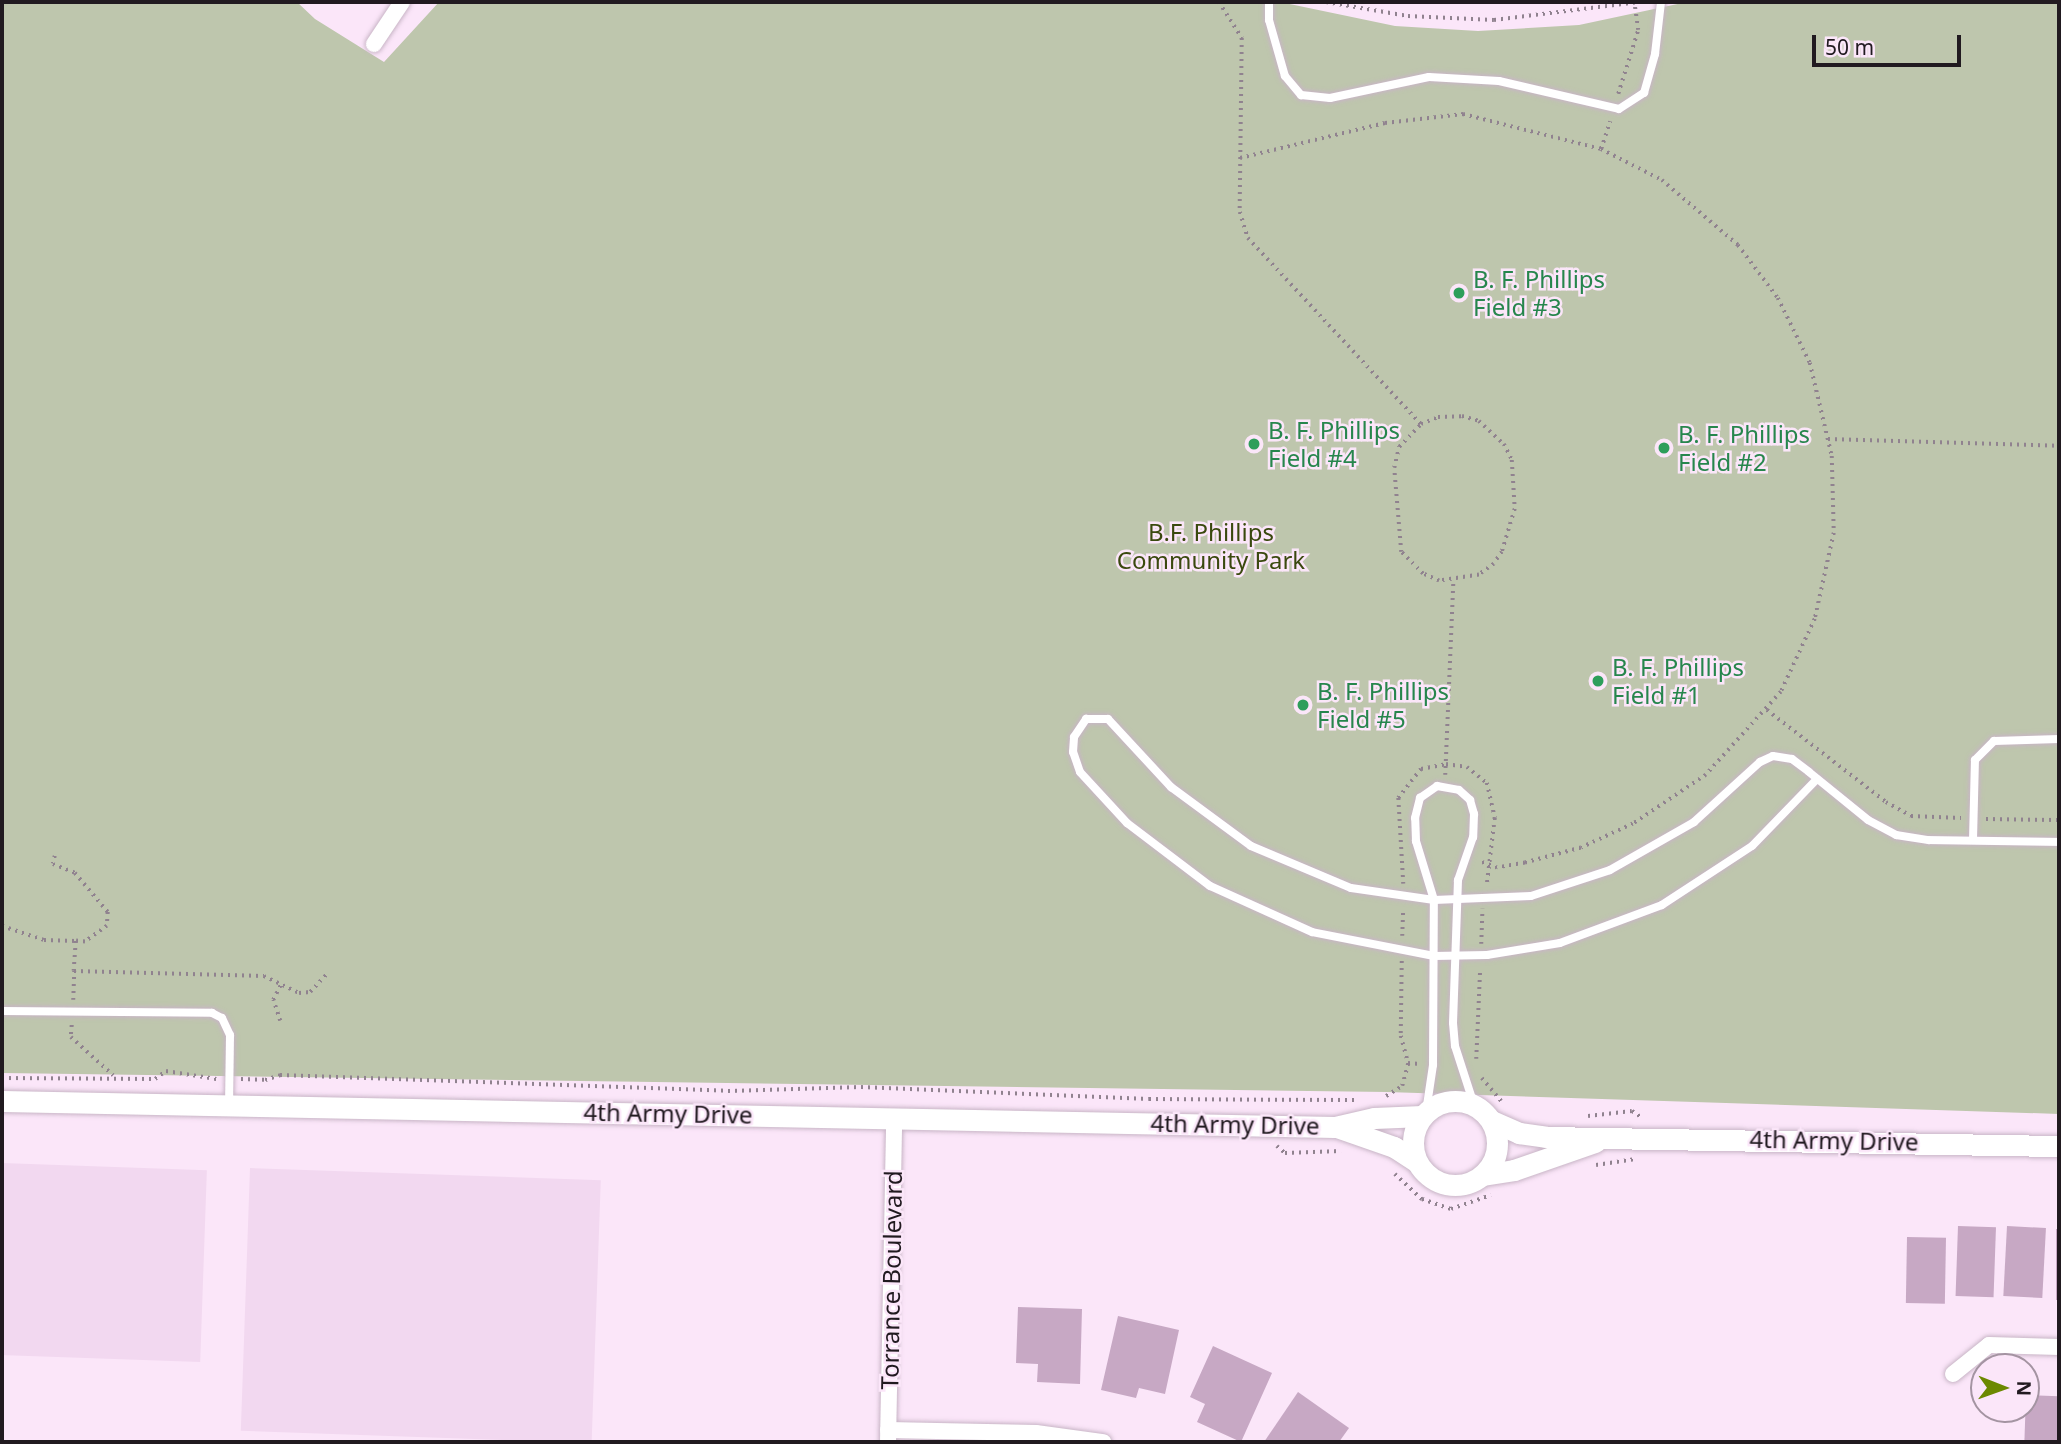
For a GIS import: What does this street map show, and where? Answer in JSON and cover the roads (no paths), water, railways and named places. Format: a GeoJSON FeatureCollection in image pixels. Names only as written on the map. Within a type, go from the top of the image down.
{"type":"FeatureCollection","features":[{"type":"Feature","properties":{"kind":"street"},"geometry":{"type":"LineString","coordinates":[[374,44],[402,2]]}},
{"type":"Feature","properties":{"kind":"street","name":"4th Army Drive"},"geometry":{"type":"LineString","coordinates":[[2,1101],[1335,1126],[1374,1118],[1424,1114],[1449,1101],[1474,1105],[1492,1121],[1535,1135],[2059,1146]]}},
{"type":"Feature","properties":{"kind":"street"},"geometry":{"type":"LineString","coordinates":[[1417,1162],[1414,1130],[1424,1114]]}},
{"type":"Feature","properties":{"kind":"street","name":"Torrance Boulevard"},"geometry":{"type":"LineString","coordinates":[[888,1436],[894,1117]]}},
{"type":"Feature","properties":{"kind":"street"},"geometry":{"type":"LineString","coordinates":[[1488,1185],[1498,1144],[1492,1121]]}},
{"type":"Feature","properties":{"kind":"street","name":"4th Army Drive"},"geometry":{"type":"LineString","coordinates":[[1335,1126],[1384,1143],[1417,1162],[1424,1172],[1447,1185],[1488,1185],[1514,1170],[1608,1137]]}},
{"type":"Feature","properties":{"kind":"street"},"geometry":{"type":"LineString","coordinates":[[1953,1374],[1989,1345],[2059,1347]]}},
{"type":"Feature","properties":{"kind":"street"},"geometry":{"type":"LineString","coordinates":[[888,1436],[1036,1433],[1104,1442]]}},
{"type":"Feature","properties":{"kind":"lane"},"geometry":{"type":"LineString","coordinates":[[1269,2],[1269,20],[1285,76],[1301,95],[1330,99],[1429,78],[1499,81],[1614,107],[1632,104],[1644,93],[1655,54],[1661,2]]}},
{"type":"Feature","properties":{"kind":"lane"},"geometry":{"type":"LineString","coordinates":[[1817,779],[1752,846],[1662,905],[1560,943],[1455,956],[1434,956],[1312,932],[1210,886],[1153,846],[1102,798],[1080,772],[1073,752],[1073,737],[1086,719],[1108,719],[1181,796],[1251,846],[1351,888],[1434,900],[1531,896],[1625,864],[1705,815],[1766,758],[1787,757],[1817,779],[1886,831],[1914,839],[2059,842]]}},
{"type":"Feature","properties":{"kind":"lane"},"geometry":{"type":"LineString","coordinates":[[1973,840],[1975,760],[1994,741],[2059,739]]}},
{"type":"Feature","properties":{"kind":"lane"},"geometry":{"type":"LineString","coordinates":[[1424,1114],[1433,1065],[1434,900],[1416,841],[1415,810],[1424,793],[1444,785],[1459,790],[1472,807],[1474,831],[1467,857],[1458,875],[1455,1046],[1474,1105]]}},
{"type":"Feature","properties":{"kind":"lane"},"geometry":{"type":"LineString","coordinates":[[2,1011],[212,1013],[222,1018],[230,1035],[229,1105]]}},
{"type":"Feature","properties":{"kind":"place","name":"B. F. Phillips Field #3"},"geometry":{"type":"Point","coordinates":[1459,293]}},
{"type":"Feature","properties":{"kind":"place","name":"B. F. Phillips Field #4"},"geometry":{"type":"Point","coordinates":[1254,444]}},
{"type":"Feature","properties":{"kind":"place","name":"B. F. Phillips Field #2"},"geometry":{"type":"Point","coordinates":[1664,448]}},
{"type":"Feature","properties":{"kind":"place","name":"B. F. Phillips Field #1"},"geometry":{"type":"Point","coordinates":[1598,681]}},
{"type":"Feature","properties":{"kind":"place","name":"B. F. Phillips Field #5"},"geometry":{"type":"Point","coordinates":[1303,705]}},
{"type":"Feature","properties":{"kind":"park label","name":"B.F. Phillips Community Park"},"geometry":{"type":"Point","coordinates":[1211,546]}}]}
